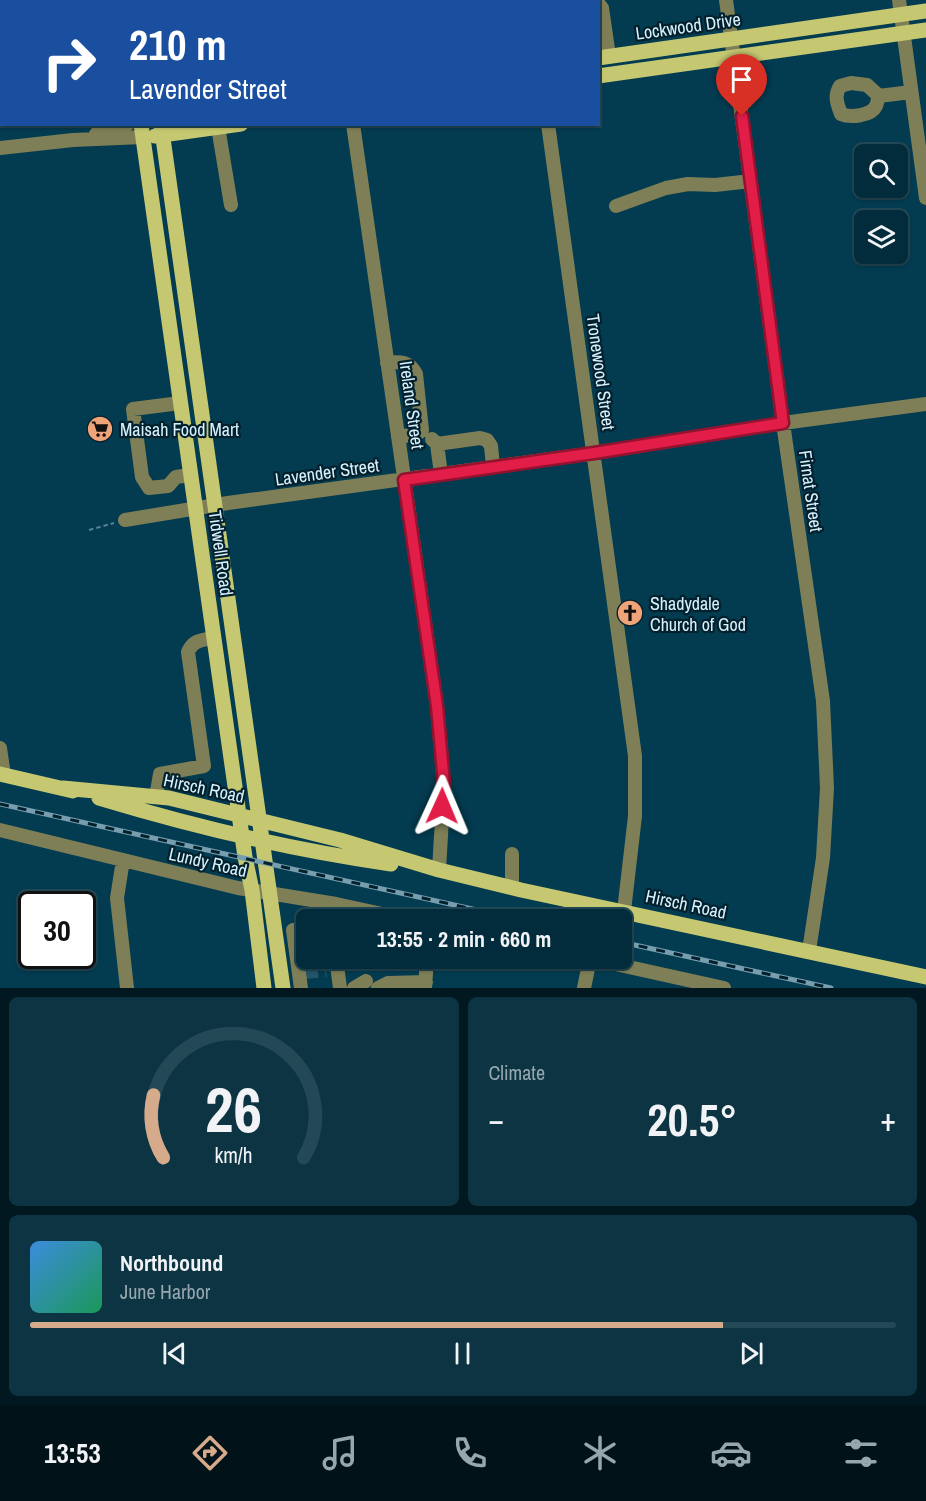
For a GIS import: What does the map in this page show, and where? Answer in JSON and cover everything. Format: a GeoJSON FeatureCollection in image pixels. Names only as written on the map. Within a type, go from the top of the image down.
{"type":"FeatureCollection","features":[{"type":"Feature","properties":{"kind":"main road","name":"Lockwood Drive"},"geometry":{"type":"LineString","coordinates":[[604,57],[732,40],[900,7],[926,11]]}},
{"type":"Feature","properties":{"kind":"main road","name":"Lockwood Drive"},"geometry":{"type":"LineString","coordinates":[[600,76],[926,30]]}},
{"type":"Feature","properties":{"kind":"main road"},"geometry":{"type":"LineString","coordinates":[[142,131],[226,126]]}},
{"type":"Feature","properties":{"kind":"main road","name":"Tidwell Road"},"geometry":{"type":"LineString","coordinates":[[162,130],[186,314],[283,988]]}},
{"type":"Feature","properties":{"kind":"main road","name":"Tidwell Road"},"geometry":{"type":"LineString","coordinates":[[142,131],[190,475],[252,890],[264,988]]}},
{"type":"Feature","properties":{"kind":"main road"},"geometry":{"type":"LineString","coordinates":[[168,317],[186,314]]}},
{"type":"Feature","properties":{"kind":"main road"},"geometry":{"type":"LineString","coordinates":[[214,638],[233,635]]}},
{"type":"Feature","properties":{"kind":"main road","name":"Hirsch Road"},"geometry":{"type":"LineString","coordinates":[[2,775],[63,788],[164,818],[243,837],[338,856],[439,870]]}},
{"type":"Feature","properties":{"kind":"main road","name":"Hirsch Road"},"geometry":{"type":"LineString","coordinates":[[63,788],[169,798],[340,840],[439,870],[615,909]]}},
{"type":"Feature","properties":{"kind":"main road","name":"Hirsch Road"},"geometry":{"type":"LineString","coordinates":[[632,913],[926,977]]}},
{"type":"Feature","properties":{"kind":"street","name":"Firnat Street"},"geometry":{"type":"LineString","coordinates":[[726,0],[823,701],[827,788],[823,858],[809,951]]}},
{"type":"Feature","properties":{"kind":"street"},"geometry":{"type":"LineString","coordinates":[[600,6],[602,8],[604,57]]}},
{"type":"Feature","properties":{"kind":"street"},"geometry":{"type":"LineString","coordinates":[[900,7],[926,198]]}},
{"type":"Feature","properties":{"kind":"street"},"geometry":{"type":"LineString","coordinates":[[879,96],[912,92]]}},
{"type":"Feature","properties":{"kind":"street"},"geometry":{"type":"LineString","coordinates":[[73,140],[121,126]]}},
{"type":"Feature","properties":{"kind":"street","name":"Ireland Street"},"geometry":{"type":"LineString","coordinates":[[353,126],[437,706],[444,784],[439,870]]}},
{"type":"Feature","properties":{"kind":"street","name":"Tronewood Street"},"geometry":{"type":"LineString","coordinates":[[548,126],[635,756],[635,816],[624,909]]}},
{"type":"Feature","properties":{"kind":"street"},"geometry":{"type":"LineString","coordinates":[[218,127],[231,205]]}},
{"type":"Feature","properties":{"kind":"street"},"geometry":{"type":"LineString","coordinates":[[0,148],[142,131]]}},
{"type":"Feature","properties":{"kind":"street"},"geometry":{"type":"LineString","coordinates":[[616,207],[666,188],[688,184],[716,185],[751,181]]}},
{"type":"Feature","properties":{"kind":"street"},"geometry":{"type":"LineString","coordinates":[[387,363],[404,362],[412,366],[416,374],[422,430],[437,444],[441,474]]}},
{"type":"Feature","properties":{"kind":"street"},"geometry":{"type":"LineString","coordinates":[[180,403],[133,409],[142,477],[149,488],[168,486],[176,477],[190,475]]}},
{"type":"Feature","properties":{"kind":"street","name":"Lavender Street"},"geometry":{"type":"LineString","coordinates":[[125,520],[214,505],[404,480],[783,423],[926,404]]}},
{"type":"Feature","properties":{"kind":"street"},"geometry":{"type":"LineString","coordinates":[[398,437],[417,434],[422,430]]}},
{"type":"Feature","properties":{"kind":"street"},"geometry":{"type":"LineString","coordinates":[[437,444],[480,438],[487,440],[491,446],[493,466]]}},
{"type":"Feature","properties":{"kind":"street"},"geometry":{"type":"LineString","coordinates":[[156,797],[160,774],[204,766],[188,652],[191,644],[214,638]]}},
{"type":"Feature","properties":{"kind":"street"},"geometry":{"type":"LineString","coordinates":[[0,748],[2,775]]}},
{"type":"Feature","properties":{"kind":"street","name":"Lundy Road"},"geometry":{"type":"LineString","coordinates":[[0,830],[252,890],[359,909]]}},
{"type":"Feature","properties":{"kind":"street"},"geometry":{"type":"LineString","coordinates":[[512,854],[512,887]]}},
{"type":"Feature","properties":{"kind":"street"},"geometry":{"type":"LineString","coordinates":[[123,860],[117,898],[127,988]]}},
{"type":"Feature","properties":{"kind":"street"},"geometry":{"type":"LineString","coordinates":[[335,909],[336,904]]}},
{"type":"Feature","properties":{"kind":"street"},"geometry":{"type":"LineString","coordinates":[[632,968],[724,988]]}},
{"type":"Feature","properties":{"kind":"street"},"geometry":{"type":"LineString","coordinates":[[301,969],[301,988]]}},
{"type":"Feature","properties":{"kind":"street"},"geometry":{"type":"LineString","coordinates":[[334,969],[340,988]]}},
{"type":"Feature","properties":{"kind":"street"},"geometry":{"type":"LineString","coordinates":[[373,984],[426,985],[427,969]]}},
{"type":"Feature","properties":{"kind":"street"},"geometry":{"type":"LineString","coordinates":[[584,988],[587,969]]}},
{"type":"Feature","properties":{"kind":"path"},"geometry":{"type":"LineString","coordinates":[[89,530],[125,520]]}},
{"type":"Feature","properties":{"kind":"tunnel"},"geometry":{"type":"LineString","coordinates":[[304,972],[326,970]]}},
{"type":"Feature","properties":{"kind":"railway"},"geometry":{"type":"LineString","coordinates":[[0,804],[472,909]]}},
{"type":"Feature","properties":{"kind":"railway"},"geometry":{"type":"LineString","coordinates":[[632,944],[831,988]]}},
{"type":"Feature","properties":{"kind":"place","name":"Maisah Food Mart"},"geometry":{"type":"Point","coordinates":[100,429]}},
{"type":"Feature","properties":{"kind":"place","name":"Shadydale Church of God"},"geometry":{"type":"Point","coordinates":[630,613]}},
{"type":"Feature","properties":{"kind":"route"},"geometry":{"type":"LineString","coordinates":[[442,806],[444,784],[437,706],[404,480],[783,423],[742,116]]}}]}
